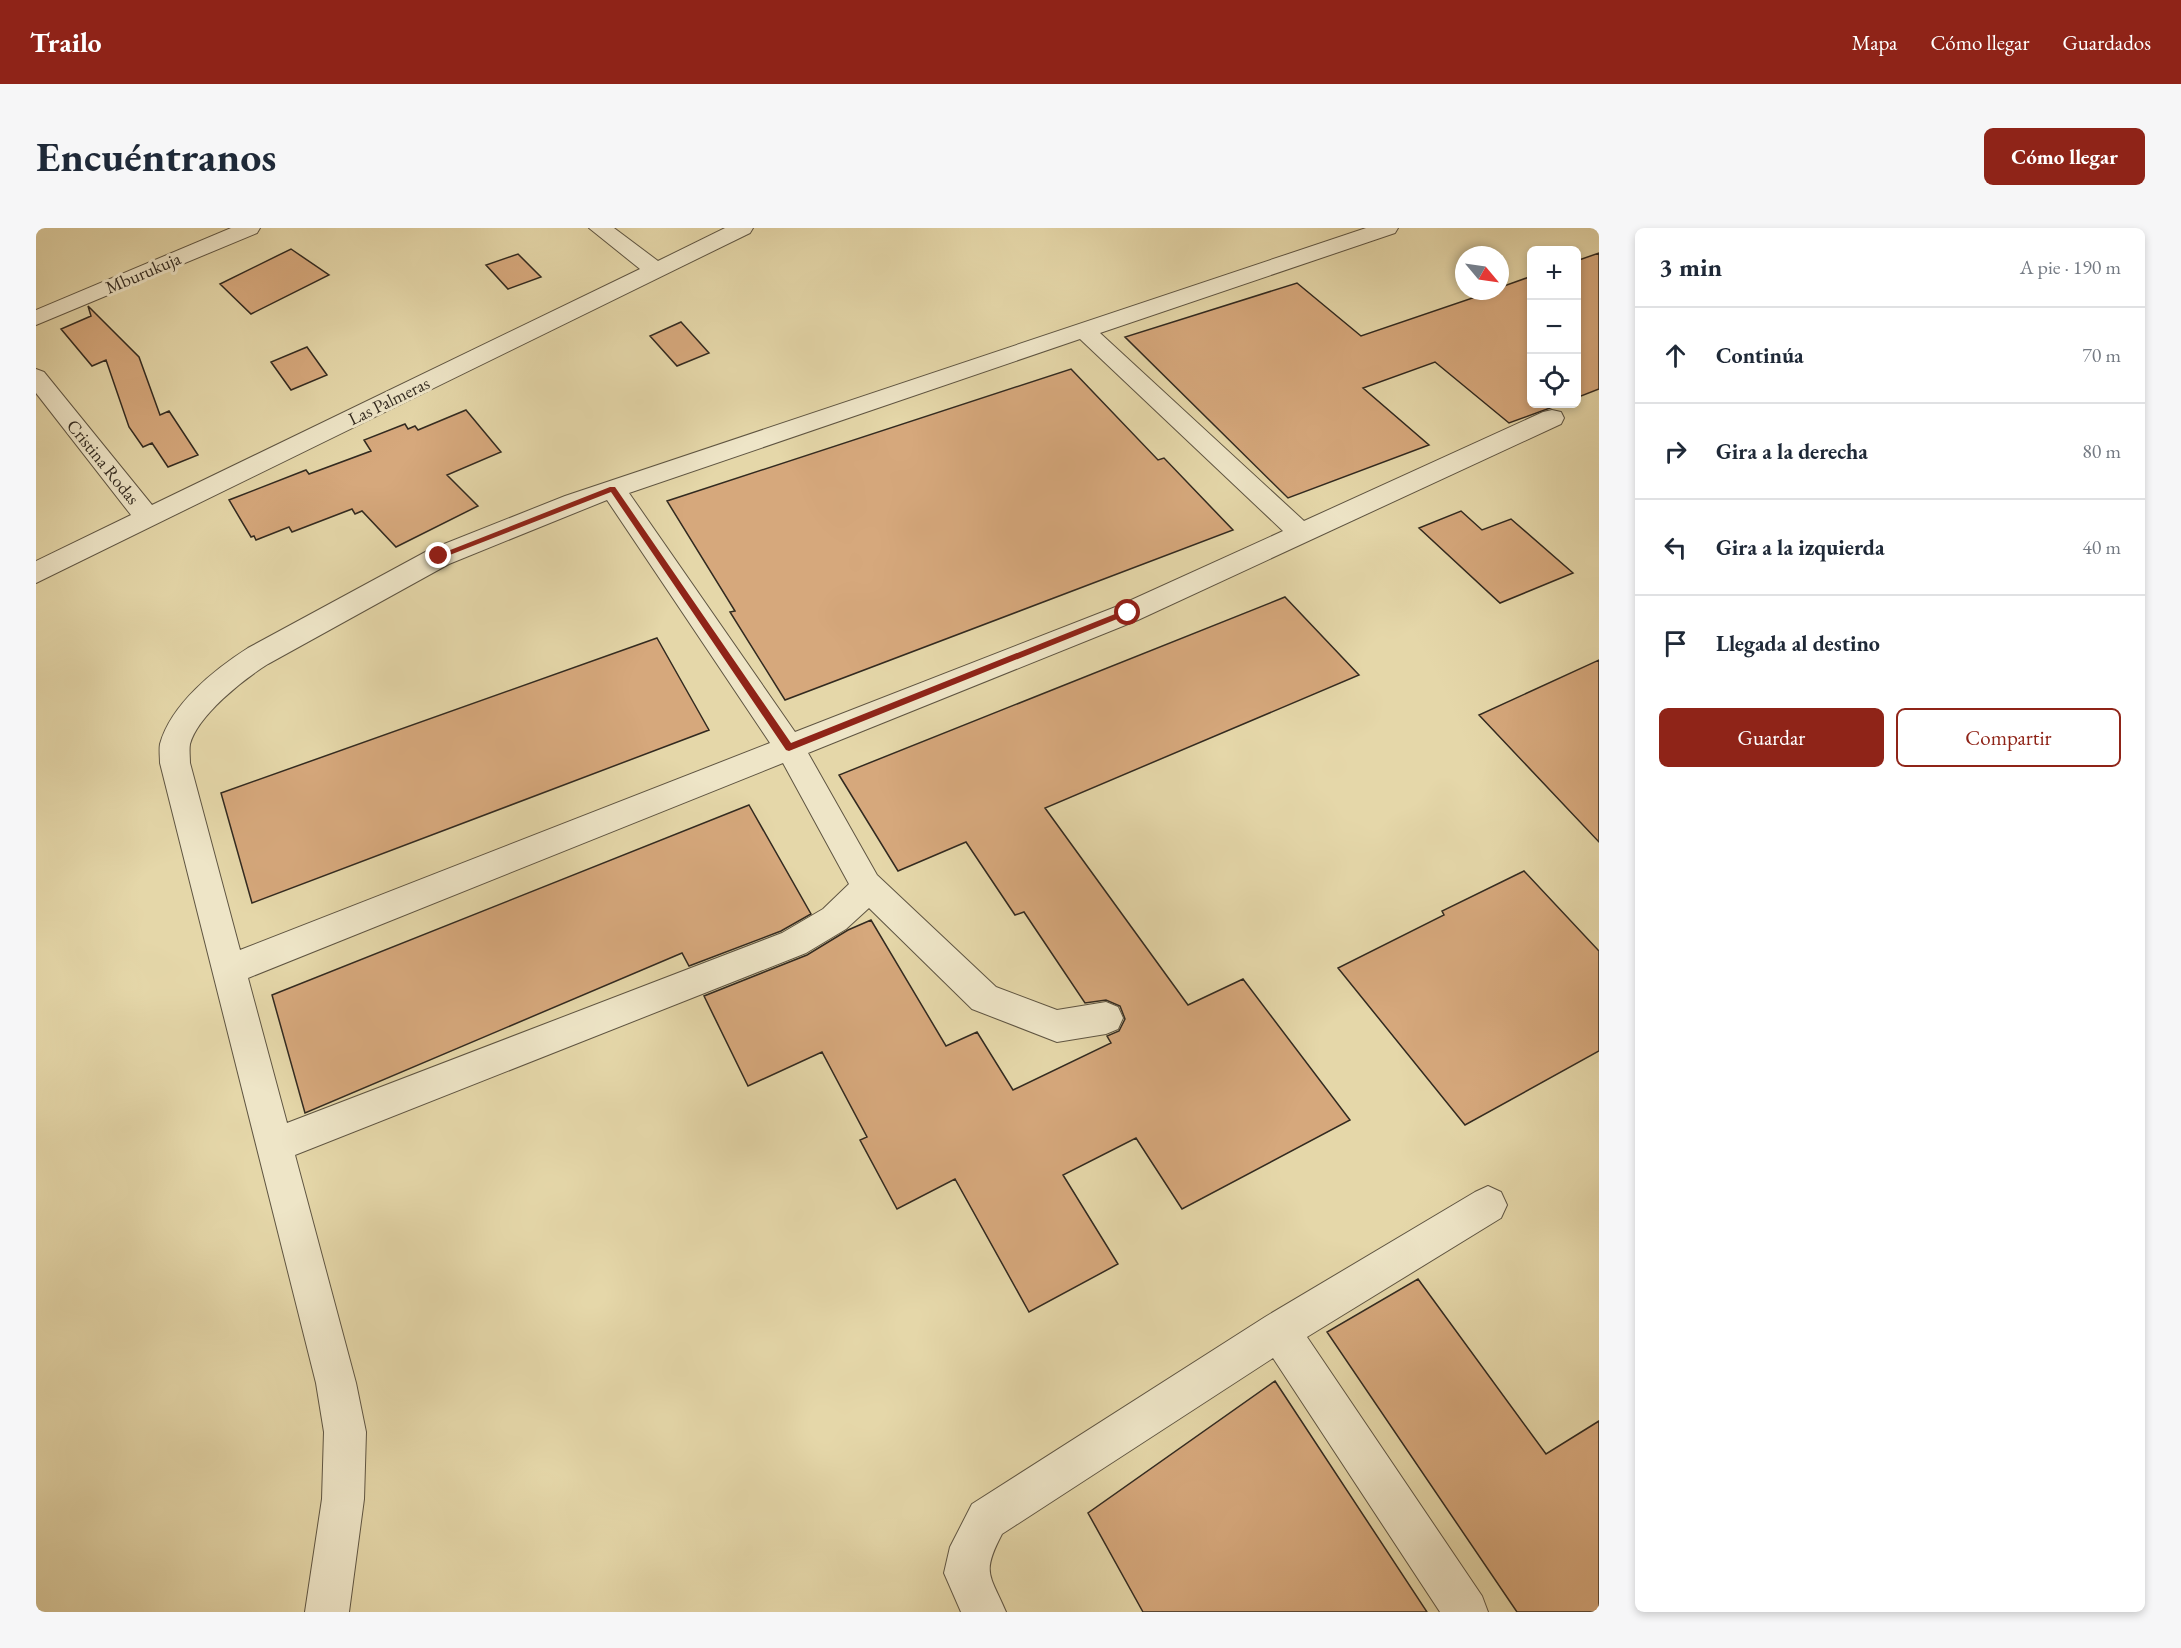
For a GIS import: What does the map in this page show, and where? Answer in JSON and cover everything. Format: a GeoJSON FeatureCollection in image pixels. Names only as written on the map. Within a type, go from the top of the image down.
{"type":"FeatureCollection","features":[{"type":"Feature","properties":{"kind":"street","name":"Mburukuja"},"geometry":{"type":"LineString","coordinates":[[36,318],[249,228]]}},
{"type":"Feature","properties":{"kind":"street"},"geometry":{"type":"LineString","coordinates":[[600,228],[656,270]]}},
{"type":"Feature","properties":{"kind":"street","name":"Las Palmeras"},"geometry":{"type":"LineString","coordinates":[[36,573],[742,228]]}},
{"type":"Feature","properties":{"kind":"street"},"geometry":{"type":"LineString","coordinates":[[327,1612],[343,1499],[345,1432],[336,1383],[175,763],[175,744],[185,723],[198,706],[230,674],[258,656],[439,556],[612,488],[1386,228]]}},
{"type":"Feature","properties":{"kind":"street"},"geometry":{"type":"LineString","coordinates":[[1083,329],[1301,533]]}},
{"type":"Feature","properties":{"kind":"street","name":"Cristina Rodas"},"geometry":{"type":"LineString","coordinates":[[36,377],[148,518]]}},
{"type":"Feature","properties":{"kind":"street"},"geometry":{"type":"LineString","coordinates":[[229,970],[1128,613],[1552,418]]}},
{"type":"Feature","properties":{"kind":"street"},"geometry":{"type":"LineString","coordinates":[[612,488],[789,747],[866,885],[984,998],[1057,1026],[1106,1018]]}},
{"type":"Feature","properties":{"kind":"street"},"geometry":{"type":"LineString","coordinates":[[274,1146],[794,943],[827,926],[858,900],[866,885]]}},
{"type":"Feature","properties":{"kind":"street"},"geometry":{"type":"LineString","coordinates":[[984,1612],[966,1573],[972,1547],[987,1519],[1279,1331],[1488,1205]]}},
{"type":"Feature","properties":{"kind":"street"},"geometry":{"type":"LineString","coordinates":[[1279,1331],[1466,1612]]}},
{"type":"Feature","properties":{"kind":"building"},"geometry":{"type":"Polygon","coordinates":[[[291,249],[329,275],[251,314],[220,284],[291,249]]]}},
{"type":"Feature","properties":{"kind":"building"},"geometry":{"type":"Polygon","coordinates":[[[1599,253],[1599,389],[1581,396],[1581,300],[1581,259],[1599,253]]]}},
{"type":"Feature","properties":{"kind":"building"},"geometry":{"type":"Polygon","coordinates":[[[518,254],[541,277],[508,289],[486,265],[518,254]]]}},
{"type":"Feature","properties":{"kind":"building"},"geometry":{"type":"Polygon","coordinates":[[[1527,278],[1527,408],[1550,408],[1509,423],[1435,362],[1363,388],[1429,445],[1288,498],[1125,337],[1297,283],[1361,336],[1467,300],[1509,300],[1509,284],[1527,278]]]}},
{"type":"Feature","properties":{"kind":"building"},"geometry":{"type":"Polygon","coordinates":[[[88,306],[139,357],[160,415],[169,411],[198,455],[168,467],[152,443],[143,447],[129,427],[106,360],[92,366],[61,329],[91,316],[88,306]]]}},
{"type":"Feature","properties":{"kind":"building"},"geometry":{"type":"Polygon","coordinates":[[[681,322],[709,353],[677,366],[650,336],[681,322]]]}},
{"type":"Feature","properties":{"kind":"building"},"geometry":{"type":"Polygon","coordinates":[[[307,347],[327,375],[291,390],[271,362],[307,347]]]}},
{"type":"Feature","properties":{"kind":"building"},"geometry":{"type":"Polygon","coordinates":[[[1071,369],[1158,460],[1164,458],[1233,530],[785,700],[730,612],[735,611],[667,501],[1071,369]]]}},
{"type":"Feature","properties":{"kind":"building"},"geometry":{"type":"Polygon","coordinates":[[[466,410],[501,452],[447,475],[478,506],[396,547],[362,511],[355,514],[352,509],[292,532],[289,527],[256,540],[254,536],[251,537],[229,500],[306,470],[309,474],[371,451],[364,440],[405,424],[408,429],[415,426],[418,430],[466,410]]]}},
{"type":"Feature","properties":{"kind":"building"},"geometry":{"type":"Polygon","coordinates":[[[1461,511],[1482,530],[1511,519],[1573,573],[1500,603],[1419,528],[1461,511]]]}},
{"type":"Feature","properties":{"kind":"building"},"geometry":{"type":"Polygon","coordinates":[[[1285,597],[1359,675],[1045,808],[1188,1005],[1243,979],[1350,1120],[1182,1209],[1136,1138],[1063,1175],[1118,1264],[1029,1312],[955,1179],[897,1209],[860,1140],[867,1137],[822,1052],[748,1086],[704,996],[807,955],[848,930],[871,920],[946,1046],[977,1032],[1013,1090],[1111,1043],[1107,1036],[1119,1031],[1125,1019],[1120,1006],[1106,1000],[1085,1003],[1024,912],[1015,915],[966,842],[898,871],[839,775],[1285,597]]]}},
{"type":"Feature","properties":{"kind":"building"},"geometry":{"type":"Polygon","coordinates":[[[657,638],[709,730],[252,903],[221,793],[657,638]]]}},
{"type":"Feature","properties":{"kind":"building"},"geometry":{"type":"Polygon","coordinates":[[[1599,660],[1599,842],[1479,715],[1599,660]]]}},
{"type":"Feature","properties":{"kind":"building"},"geometry":{"type":"Polygon","coordinates":[[[749,805],[811,914],[781,931],[689,966],[682,953],[305,1113],[272,995],[749,805]]]}},
{"type":"Feature","properties":{"kind":"building"},"geometry":{"type":"Polygon","coordinates":[[[1524,871],[1599,951],[1599,1051],[1465,1125],[1338,968],[1444,915],[1442,911],[1524,871]]]}},
{"type":"Feature","properties":{"kind":"building"},"geometry":{"type":"Polygon","coordinates":[[[1418,1279],[1546,1454],[1599,1421],[1599,1612],[1517,1612],[1327,1332],[1418,1279]]]}},
{"type":"Feature","properties":{"kind":"building"},"geometry":{"type":"Polygon","coordinates":[[[1275,1381],[1427,1612],[1143,1612],[1088,1513],[1275,1381]]]}},
{"type":"Feature","properties":{"kind":"route"},"geometry":{"type":"LineString","coordinates":[[439,556],[612,488],[789,747],[1128,613]]}}]}
